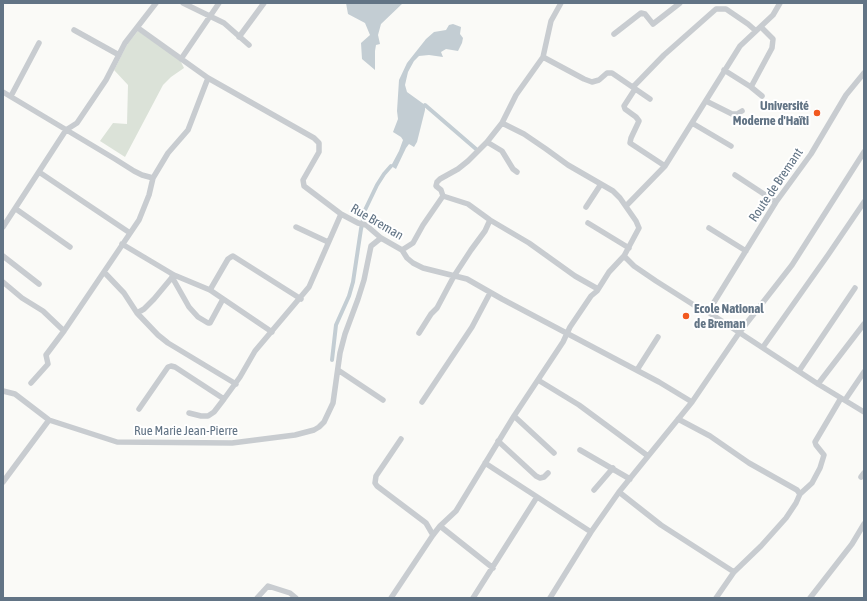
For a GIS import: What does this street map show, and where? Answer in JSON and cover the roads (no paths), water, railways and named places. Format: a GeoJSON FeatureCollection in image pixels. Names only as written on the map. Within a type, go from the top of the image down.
{"type":"FeatureCollection","features":[{"type":"Feature","properties":{"kind":"street"},"geometry":{"type":"LineString","coordinates":[[3,227],[66,130],[77,123],[106,80],[125,43],[156,3]]}},
{"type":"Feature","properties":{"kind":"street"},"geometry":{"type":"LineString","coordinates":[[181,59],[219,3]]}},
{"type":"Feature","properties":{"kind":"street"},"geometry":{"type":"LineString","coordinates":[[239,37],[264,3]]}},
{"type":"Feature","properties":{"kind":"street"},"geometry":{"type":"LineString","coordinates":[[561,3],[550,21],[544,57],[516,95],[502,123],[487,142],[458,169],[440,179],[436,186],[443,196],[468,204],[490,220],[529,243],[575,276],[598,289]]}},
{"type":"Feature","properties":{"kind":"street"},"geometry":{"type":"LineString","coordinates":[[614,34],[641,13],[644,14],[653,24],[680,3]]}},
{"type":"Feature","properties":{"kind":"street"},"geometry":{"type":"LineString","coordinates":[[626,206],[665,166],[740,46],[762,27],[773,15],[780,3]]}},
{"type":"Feature","properties":{"kind":"street"},"geometry":{"type":"LineString","coordinates":[[185,4],[224,23],[249,45]]}},
{"type":"Feature","properties":{"kind":"street"},"geometry":{"type":"LineString","coordinates":[[665,166],[630,143],[639,121],[624,108],[634,88],[664,55],[716,9],[726,9],[756,31]]}},
{"type":"Feature","properties":{"kind":"street"},"geometry":{"type":"LineString","coordinates":[[751,87],[772,48],[773,39],[762,27]]}},
{"type":"Feature","properties":{"kind":"street","name":"Rue Breman"},"geometry":{"type":"LineString","coordinates":[[138,28],[208,78],[314,138],[319,143],[319,152],[303,180],[304,186],[341,214],[358,223],[366,225],[382,238],[402,250],[414,243],[423,225],[443,196]]}},
{"type":"Feature","properties":{"kind":"street"},"geometry":{"type":"LineString","coordinates":[[74,30],[119,55]]}},
{"type":"Feature","properties":{"kind":"street"},"geometry":{"type":"LineString","coordinates":[[11,96],[40,43]]}},
{"type":"Feature","properties":{"kind":"street"},"geometry":{"type":"LineString","coordinates":[[544,57],[592,82],[598,80],[607,73],[612,73],[650,99]]}},
{"type":"Feature","properties":{"kind":"street"},"geometry":{"type":"LineString","coordinates":[[724,70],[751,87],[762,96]]}},
{"type":"Feature","properties":{"kind":"street","name":"Route de Bremant"},"geometry":{"type":"LineString","coordinates":[[708,312],[776,202],[811,154],[846,96],[864,73]]}},
{"type":"Feature","properties":{"kind":"street"},"geometry":{"type":"LineString","coordinates":[[31,383],[48,364],[46,355],[64,331],[139,220],[149,195],[153,178],[168,153],[188,130],[208,78]]}},
{"type":"Feature","properties":{"kind":"street"},"geometry":{"type":"LineString","coordinates":[[3,92],[134,171],[153,178]]}},
{"type":"Feature","properties":{"kind":"street"},"geometry":{"type":"LineString","coordinates":[[706,101],[732,114],[737,114],[742,111]]}},
{"type":"Feature","properties":{"kind":"street"},"geometry":{"type":"LineString","coordinates":[[391,598],[433,535],[456,511],[514,416],[568,333],[570,327],[609,272],[624,256],[639,228],[636,221],[620,198],[601,184],[568,165],[541,145],[502,123]]}},
{"type":"Feature","properties":{"kind":"street"},"geometry":{"type":"LineString","coordinates":[[692,123],[731,146]]}},
{"type":"Feature","properties":{"kind":"street"},"geometry":{"type":"LineString","coordinates":[[487,142],[502,151],[513,169],[517,172]]}},
{"type":"Feature","properties":{"kind":"street"},"geometry":{"type":"LineString","coordinates":[[550,598],[591,532],[619,492],[692,402],[739,333],[792,265],[864,152]]}},
{"type":"Feature","properties":{"kind":"street"},"geometry":{"type":"LineString","coordinates":[[39,172],[130,233]]}},
{"type":"Feature","properties":{"kind":"street"},"geometry":{"type":"LineString","coordinates":[[735,175],[776,202]]}},
{"type":"Feature","properties":{"kind":"street"},"geometry":{"type":"LineString","coordinates":[[586,207],[601,184]]}},
{"type":"Feature","properties":{"kind":"street"},"geometry":{"type":"LineString","coordinates":[[763,347],[864,202]]}},
{"type":"Feature","properties":{"kind":"street"},"geometry":{"type":"LineString","coordinates":[[16,209],[70,247]]}},
{"type":"Feature","properties":{"kind":"street"},"geometry":{"type":"LineString","coordinates":[[189,413],[208,416],[236,384],[256,351],[309,287],[341,214]]}},
{"type":"Feature","properties":{"kind":"street"},"geometry":{"type":"LineString","coordinates":[[419,333],[431,314],[437,308],[454,276],[485,231],[490,220]]}},
{"type":"Feature","properties":{"kind":"street"},"geometry":{"type":"LineString","coordinates":[[588,223],[629,248]]}},
{"type":"Feature","properties":{"kind":"street"},"geometry":{"type":"LineString","coordinates":[[296,227],[328,242]]}},
{"type":"Feature","properties":{"kind":"street"},"geometry":{"type":"LineString","coordinates":[[709,228],[746,251]]}},
{"type":"Feature","properties":{"kind":"street","name":"Rue Marie Jean-Pierre"},"geometry":{"type":"LineString","coordinates":[[3,391],[15,394],[49,420],[117,442],[232,444],[295,435],[314,430],[324,422],[332,403],[345,334],[358,299],[371,246],[382,238]]}},
{"type":"Feature","properties":{"kind":"street"},"geometry":{"type":"LineString","coordinates":[[122,244],[173,276],[210,290],[272,332]]}},
{"type":"Feature","properties":{"kind":"street"},"geometry":{"type":"LineString","coordinates":[[402,250],[407,258],[413,263],[423,268],[467,279],[490,293],[664,384],[692,402]]}},
{"type":"Feature","properties":{"kind":"street"},"geometry":{"type":"LineString","coordinates":[[3,256],[39,284]]}},
{"type":"Feature","properties":{"kind":"street"},"geometry":{"type":"LineString","coordinates":[[210,290],[228,259],[233,256],[300,299]]}},
{"type":"Feature","properties":{"kind":"street"},"geometry":{"type":"LineString","coordinates":[[624,256],[634,266],[697,307],[708,312],[818,384],[864,412]]}},
{"type":"Feature","properties":{"kind":"street"},"geometry":{"type":"LineString","coordinates":[[104,272],[124,293],[137,313],[158,335],[168,343],[236,384]]}},
{"type":"Feature","properties":{"kind":"street"},"geometry":{"type":"LineString","coordinates":[[173,276],[189,307],[198,317],[208,323],[210,323],[223,299]]}},
{"type":"Feature","properties":{"kind":"street"},"geometry":{"type":"LineString","coordinates":[[137,313],[144,309],[154,299],[173,276]]}},
{"type":"Feature","properties":{"kind":"street"},"geometry":{"type":"LineString","coordinates":[[3,282],[22,298],[44,310],[64,331]]}},
{"type":"Feature","properties":{"kind":"street"},"geometry":{"type":"LineString","coordinates":[[799,371],[855,288]]}},
{"type":"Feature","properties":{"kind":"street"},"geometry":{"type":"LineString","coordinates":[[422,402],[472,327],[490,293]]}},
{"type":"Feature","properties":{"kind":"street"},"geometry":{"type":"LineString","coordinates":[[818,384],[864,324]]}},
{"type":"Feature","properties":{"kind":"street"},"geometry":{"type":"LineString","coordinates":[[636,370],[658,338]]}},
{"type":"Feature","properties":{"kind":"street"},"geometry":{"type":"LineString","coordinates":[[139,409],[168,367],[171,366],[175,367],[224,399]]}},
{"type":"Feature","properties":{"kind":"street"},"geometry":{"type":"LineString","coordinates":[[338,370],[383,400]]}},
{"type":"Feature","properties":{"kind":"street"},"geometry":{"type":"LineString","coordinates":[[716,598],[734,572],[756,551],[786,518],[800,494],[812,483],[820,468],[824,456],[815,442],[843,399],[864,372]]}},
{"type":"Feature","properties":{"kind":"street"},"geometry":{"type":"LineString","coordinates":[[538,380],[579,405],[648,456]]}},
{"type":"Feature","properties":{"kind":"street"},"geometry":{"type":"LineString","coordinates":[[514,416],[554,453]]}},
{"type":"Feature","properties":{"kind":"street"},"geometry":{"type":"LineString","coordinates":[[678,419],[710,436],[749,463],[797,490],[800,494]]}},
{"type":"Feature","properties":{"kind":"street"},"geometry":{"type":"LineString","coordinates":[[3,482],[49,420]]}},
{"type":"Feature","properties":{"kind":"street"},"geometry":{"type":"LineString","coordinates":[[401,439],[376,476],[375,483],[426,523],[433,535]]}},
{"type":"Feature","properties":{"kind":"street"},"geometry":{"type":"LineString","coordinates":[[498,442],[536,476],[540,478],[544,477],[548,473]]}},
{"type":"Feature","properties":{"kind":"street"},"geometry":{"type":"LineString","coordinates":[[580,450],[630,479]]}},
{"type":"Feature","properties":{"kind":"street"},"geometry":{"type":"LineString","coordinates":[[485,463],[591,532]]}},
{"type":"Feature","properties":{"kind":"street"},"geometry":{"type":"LineString","coordinates":[[594,490],[613,468]]}},
{"type":"Feature","properties":{"kind":"street"},"geometry":{"type":"LineString","coordinates":[[619,492],[661,525],[734,572]]}},
{"type":"Feature","properties":{"kind":"street"},"geometry":{"type":"LineString","coordinates":[[473,598],[537,497]]}},
{"type":"Feature","properties":{"kind":"street"},"geometry":{"type":"LineString","coordinates":[[810,598],[852,544],[864,524]]}},
{"type":"Feature","properties":{"kind":"street"},"geometry":{"type":"LineString","coordinates":[[440,526],[493,568]]}},
{"type":"Feature","properties":{"kind":"street"},"geometry":{"type":"LineString","coordinates":[[257,598],[268,586],[290,593],[296,598]]}},
{"type":"Feature","properties":{"kind":"waterway"},"geometry":{"type":"LineString","coordinates":[[425,105],[476,149]]}},
{"type":"Feature","properties":{"kind":"waterway"},"geometry":{"type":"LineString","coordinates":[[332,360],[336,325],[349,296],[353,282],[365,210],[377,185],[391,166]]}},
{"type":"Feature","properties":{"kind":"place","name":"Université Moderne d'Haïti"},"geometry":{"type":"Point","coordinates":[817,113]}},
{"type":"Feature","properties":{"kind":"place","name":"Ecole National de Breman"},"geometry":{"type":"Point","coordinates":[686,316]}}]}
